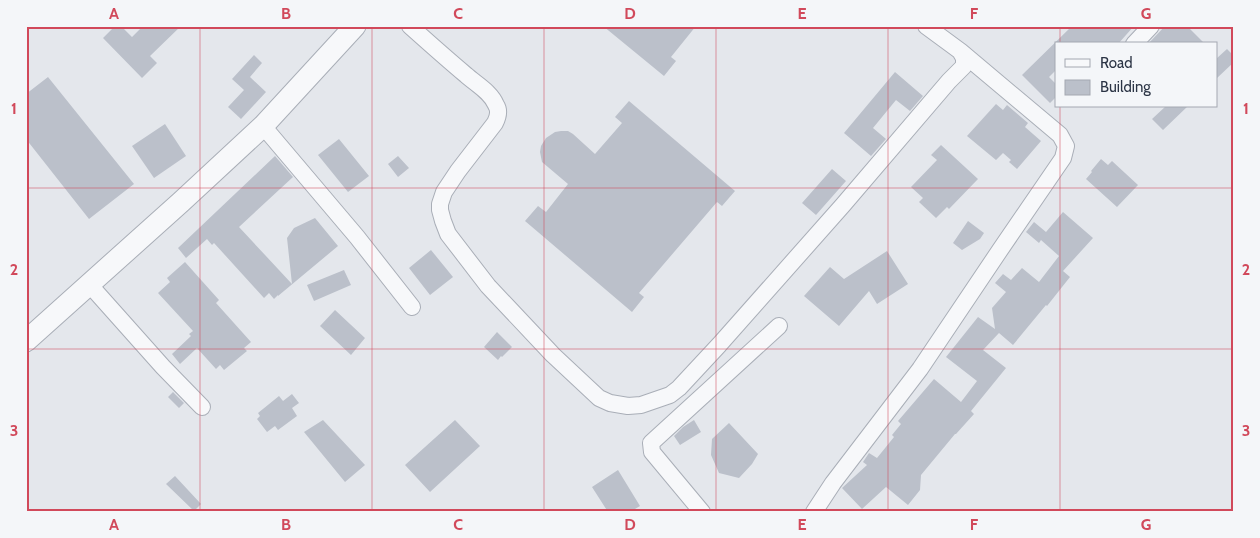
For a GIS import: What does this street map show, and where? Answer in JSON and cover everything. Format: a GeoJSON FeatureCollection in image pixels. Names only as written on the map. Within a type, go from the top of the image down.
{"type":"FeatureCollection","features":[{"type":"Feature","properties":{"kind":"street"},"geometry":{"type":"LineString","coordinates":[[26,341],[263,126],[355,26]]}},
{"type":"Feature","properties":{"kind":"street"},"geometry":{"type":"LineString","coordinates":[[410,26],[488,94],[498,109],[495,123],[444,192],[440,210],[442,221],[448,234],[488,286],[553,355],[599,398],[610,403],[628,406],[641,405],[670,395],[679,388],[831,219],[964,66],[964,58],[960,51]]}},
{"type":"Feature","properties":{"kind":"street"},"geometry":{"type":"LineString","coordinates":[[814,512],[833,482],[920,369],[1063,158],[1066,146],[1060,135],[960,51],[926,26]]}},
{"type":"Feature","properties":{"kind":"street"},"geometry":{"type":"LineString","coordinates":[[1136,42],[1151,26]]}},
{"type":"Feature","properties":{"kind":"street"},"geometry":{"type":"LineString","coordinates":[[263,126],[357,237],[412,307]]}},
{"type":"Feature","properties":{"kind":"street"},"geometry":{"type":"LineString","coordinates":[[89,284],[202,408]]}},
{"type":"Feature","properties":{"kind":"street"},"geometry":{"type":"LineString","coordinates":[[702,512],[652,452],[651,443],[779,326]]}},
{"type":"Feature","properties":{"kind":"building"},"geometry":{"type":"Polygon","coordinates":[[[115,26],[121,26],[132,37],[143,26],[181,26],[150,56],[157,63],[142,78],[103,38],[115,26]]]}},
{"type":"Feature","properties":{"kind":"building"},"geometry":{"type":"Polygon","coordinates":[[[603,26],[696,26],[671,57],[676,61],[664,76],[603,26]]]}},
{"type":"Feature","properties":{"kind":"building"},"geometry":{"type":"Polygon","coordinates":[[[1072,26],[1134,26],[1120,42],[1056,42],[1072,26]]]}},
{"type":"Feature","properties":{"kind":"building"},"geometry":{"type":"Polygon","coordinates":[[[1165,26],[1187,26],[1203,42],[1150,42],[1165,26]]]}},
{"type":"Feature","properties":{"kind":"building"},"geometry":{"type":"Polygon","coordinates":[[[1055,43],[1055,71],[1049,77],[1055,83],[1055,98],[1050,103],[1022,75],[1055,43]]]}},
{"type":"Feature","properties":{"kind":"building"},"geometry":{"type":"Polygon","coordinates":[[[1227,49],[1234,56],[1234,62],[1218,77],[1218,57],[1227,49]]]}},
{"type":"Feature","properties":{"kind":"building"},"geometry":{"type":"Polygon","coordinates":[[[254,55],[262,63],[250,77],[266,92],[241,119],[228,107],[244,90],[232,79],[254,55]]]}},
{"type":"Feature","properties":{"kind":"building"},"geometry":{"type":"Polygon","coordinates":[[[895,72],[923,96],[910,111],[896,100],[873,128],[886,139],[871,156],[844,133],[895,72]]]}},
{"type":"Feature","properties":{"kind":"building"},"geometry":{"type":"Polygon","coordinates":[[[48,77],[134,184],[89,219],[26,139],[26,94],[48,77]]]}},
{"type":"Feature","properties":{"kind":"building"},"geometry":{"type":"Polygon","coordinates":[[[629,101],[735,191],[722,206],[717,202],[639,293],[644,297],[632,312],[525,221],[538,206],[546,212],[568,184],[542,162],[541,146],[546,138],[555,132],[568,131],[595,154],[622,123],[615,117],[629,101]]]}},
{"type":"Feature","properties":{"kind":"building"},"geometry":{"type":"Polygon","coordinates":[[[996,104],[1003,110],[1007,105],[1028,123],[1025,127],[1041,141],[1017,169],[1003,153],[996,160],[967,136],[996,104]]]}},
{"type":"Feature","properties":{"kind":"building"},"geometry":{"type":"Polygon","coordinates":[[[1164,108],[1186,108],[1163,130],[1152,119],[1164,108]]]}},
{"type":"Feature","properties":{"kind":"building"},"geometry":{"type":"Polygon","coordinates":[[[165,124],[186,156],[154,178],[132,146],[165,124]]]}},
{"type":"Feature","properties":{"kind":"building"},"geometry":{"type":"Polygon","coordinates":[[[339,139],[369,176],[348,192],[318,155],[339,139]]]}},
{"type":"Feature","properties":{"kind":"building"},"geometry":{"type":"Polygon","coordinates":[[[941,145],[978,179],[949,209],[947,207],[936,218],[919,202],[923,198],[911,187],[937,160],[931,155],[941,145]]]}},
{"type":"Feature","properties":{"kind":"building"},"geometry":{"type":"Polygon","coordinates":[[[275,156],[293,177],[239,227],[292,284],[287,238],[294,228],[315,218],[338,246],[274,299],[269,293],[264,298],[214,243],[212,245],[207,239],[186,258],[178,248],[275,156]]]}},
{"type":"Feature","properties":{"kind":"building"},"geometry":{"type":"Polygon","coordinates":[[[398,156],[409,168],[398,177],[388,164],[398,156]]]}},
{"type":"Feature","properties":{"kind":"building"},"geometry":{"type":"Polygon","coordinates":[[[1101,159],[1108,165],[1112,161],[1138,185],[1117,207],[1086,179],[1101,159]]]}},
{"type":"Feature","properties":{"kind":"building"},"geometry":{"type":"Polygon","coordinates":[[[832,169],[846,181],[816,215],[802,203],[832,169]]]}},
{"type":"Feature","properties":{"kind":"building"},"geometry":{"type":"Polygon","coordinates":[[[1063,212],[1093,238],[1063,271],[1070,277],[1013,345],[999,333],[983,350],[1006,368],[971,411],[974,414],[921,475],[920,490],[908,505],[886,487],[862,509],[842,488],[867,465],[863,462],[869,453],[877,458],[894,437],[892,435],[901,424],[898,421],[934,379],[961,402],[977,381],[946,357],[978,317],[995,329],[992,308],[1006,292],[995,283],[1003,274],[1011,280],[1022,268],[1039,282],[1059,256],[1041,240],[1039,243],[1026,232],[1034,222],[1046,232],[1063,212]]]}},
{"type":"Feature","properties":{"kind":"building"},"geometry":{"type":"Polygon","coordinates":[[[968,221],[984,233],[980,239],[962,250],[953,243],[968,221]]]}},
{"type":"Feature","properties":{"kind":"building"},"geometry":{"type":"Polygon","coordinates":[[[431,250],[453,277],[430,295],[409,268],[431,250]]]}},
{"type":"Feature","properties":{"kind":"building"},"geometry":{"type":"Polygon","coordinates":[[[887,251],[908,284],[877,304],[869,291],[839,326],[804,296],[830,267],[844,279],[887,251]]]}},
{"type":"Feature","properties":{"kind":"building"},"geometry":{"type":"Polygon","coordinates":[[[185,262],[219,300],[216,303],[251,342],[244,348],[247,351],[224,370],[220,365],[216,369],[197,348],[180,364],[172,354],[191,336],[189,334],[193,331],[158,293],[170,282],[167,278],[185,262]]]}},
{"type":"Feature","properties":{"kind":"building"},"geometry":{"type":"Polygon","coordinates":[[[344,270],[351,285],[314,301],[307,285],[344,270]]]}},
{"type":"Feature","properties":{"kind":"building"},"geometry":{"type":"Polygon","coordinates":[[[335,310],[365,338],[351,355],[320,326],[335,310]]]}},
{"type":"Feature","properties":{"kind":"building"},"geometry":{"type":"Polygon","coordinates":[[[497,332],[512,347],[498,360],[484,347],[497,332]]]}},
{"type":"Feature","properties":{"kind":"building"},"geometry":{"type":"Polygon","coordinates":[[[173,392],[184,403],[179,408],[168,397],[173,392]]]}},
{"type":"Feature","properties":{"kind":"building"},"geometry":{"type":"Polygon","coordinates":[[[292,394],[299,403],[292,408],[297,416],[278,430],[275,426],[267,432],[257,419],[260,416],[258,413],[279,396],[283,401],[292,394]]]}},
{"type":"Feature","properties":{"kind":"building"},"geometry":{"type":"Polygon","coordinates":[[[323,420],[365,465],[345,482],[304,432],[323,420]]]}},
{"type":"Feature","properties":{"kind":"building"},"geometry":{"type":"Polygon","coordinates":[[[455,420],[480,446],[430,492],[405,465],[455,420]]]}},
{"type":"Feature","properties":{"kind":"building"},"geometry":{"type":"Polygon","coordinates":[[[694,420],[701,432],[680,445],[674,436],[694,420]]]}},
{"type":"Feature","properties":{"kind":"building"},"geometry":{"type":"Polygon","coordinates":[[[729,423],[758,454],[752,464],[739,478],[719,473],[711,455],[712,439],[729,423]]]}},
{"type":"Feature","properties":{"kind":"building"},"geometry":{"type":"Polygon","coordinates":[[[618,470],[640,506],[630,512],[608,512],[592,487],[618,470]]]}},
{"type":"Feature","properties":{"kind":"building"},"geometry":{"type":"Polygon","coordinates":[[[175,476],[201,504],[194,511],[166,484],[175,476]]]}}]}
